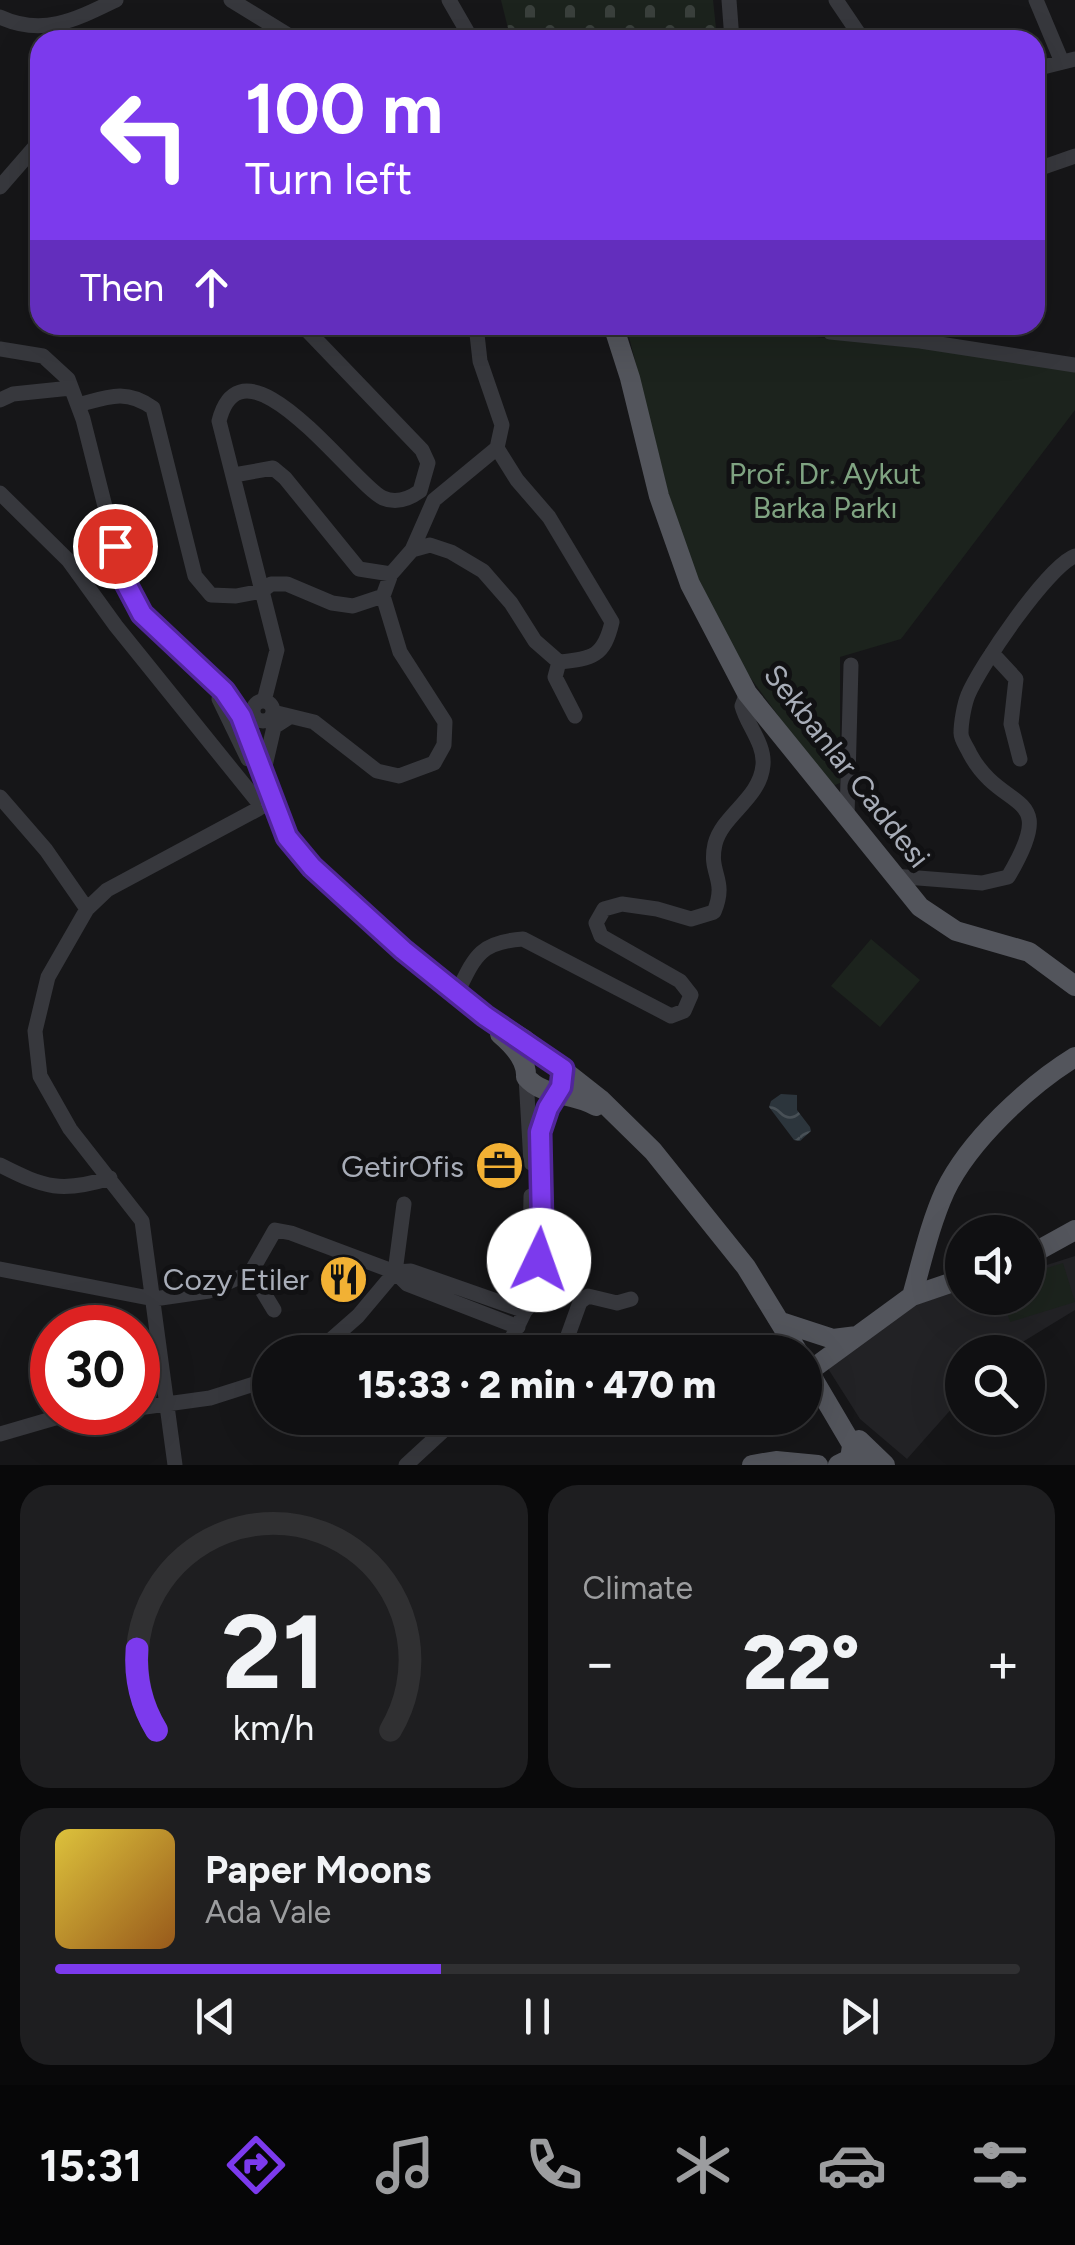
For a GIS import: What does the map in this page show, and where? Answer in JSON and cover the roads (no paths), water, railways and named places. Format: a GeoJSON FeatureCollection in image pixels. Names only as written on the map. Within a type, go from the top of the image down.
{"type":"FeatureCollection","features":[{"type":"Feature","properties":{"kind":"main road","name":"Sekbanlar Caddesi"},"geometry":{"type":"LineString","coordinates":[[615,335],[659,496],[690,584],[747,693],[893,876],[934,918],[956,931],[1028,952],[1075,986]]}},
{"type":"Feature","properties":{"kind":"main road"},"geometry":{"type":"LineString","coordinates":[[267,804],[312,867],[403,950],[485,1016],[602,1100],[653,1152],[704,1213],[746,1268],[788,1335]]}},
{"type":"Feature","properties":{"kind":"main road"},"geometry":{"type":"LineString","coordinates":[[485,1016],[535,1088],[586,1099],[620,1119]]}},
{"type":"Feature","properties":{"kind":"main road"},"geometry":{"type":"LineString","coordinates":[[912,1296],[935,1216],[954,1175],[1000,1120],[1056,1069],[1075,1057]]}},
{"type":"Feature","properties":{"kind":"main road"},"geometry":{"type":"LineString","coordinates":[[526,1072],[535,1060],[555,1063],[564,1077],[557,1093]]}},
{"type":"Feature","properties":{"kind":"main road"},"geometry":{"type":"LineString","coordinates":[[1045,1249],[1075,1230]]}},
{"type":"Feature","properties":{"kind":"main road"},"geometry":{"type":"LineString","coordinates":[[1045,1255],[1075,1248]]}},
{"type":"Feature","properties":{"kind":"main road"},"geometry":{"type":"LineString","coordinates":[[822,1354],[859,1335],[912,1296],[945,1284]]}},
{"type":"Feature","properties":{"kind":"main road"},"geometry":{"type":"LineString","coordinates":[[781,1322],[833,1339],[859,1335]]}},
{"type":"Feature","properties":{"kind":"main road"},"geometry":{"type":"LineString","coordinates":[[822,1395],[864,1465]]}},
{"type":"Feature","properties":{"kind":"main road"},"geometry":{"type":"LineString","coordinates":[[841,1428],[853,1434],[884,1465]]}},
{"type":"Feature","properties":{"kind":"main road"},"geometry":{"type":"LineString","coordinates":[[838,1465],[850,1458],[852,1446]]}},
{"type":"Feature","properties":{"kind":"main road"},"geometry":{"type":"LineString","coordinates":[[752,1465],[776,1461],[818,1465]]}},
{"type":"Feature","properties":{"kind":"street"},"geometry":{"type":"LineString","coordinates":[[0,17],[45,28],[76,19],[116,0]]}},
{"type":"Feature","properties":{"kind":"street"},"geometry":{"type":"LineString","coordinates":[[231,0],[280,30]]}},
{"type":"Feature","properties":{"kind":"street"},"geometry":{"type":"LineString","coordinates":[[449,0],[466,30]]}},
{"type":"Feature","properties":{"kind":"street"},"geometry":{"type":"LineString","coordinates":[[730,0],[732,30]]}},
{"type":"Feature","properties":{"kind":"street"},"geometry":{"type":"LineString","coordinates":[[836,0],[856,30]]}},
{"type":"Feature","properties":{"kind":"street"},"geometry":{"type":"LineString","coordinates":[[1036,0],[1068,61]]}},
{"type":"Feature","properties":{"kind":"street"},"geometry":{"type":"LineString","coordinates":[[0,187],[30,152]]}},
{"type":"Feature","properties":{"kind":"street"},"geometry":{"type":"LineString","coordinates":[[1045,166],[1075,156]]}},
{"type":"Feature","properties":{"kind":"street"},"geometry":{"type":"LineString","coordinates":[[254,716],[291,716],[314,722],[377,771],[399,776],[434,763],[444,745],[445,722],[400,652],[384,596],[391,574],[412,550],[427,495],[428,463],[422,450],[312,335]]}},
{"type":"Feature","properties":{"kind":"street"},"geometry":{"type":"LineString","coordinates":[[267,804],[254,716],[277,650],[220,422],[222,410],[241,393],[259,394],[314,430],[383,498],[427,495],[497,448],[502,425],[480,360],[477,335]]}},
{"type":"Feature","properties":{"kind":"street"},"geometry":{"type":"LineString","coordinates":[[860,335],[1075,366]]}},
{"type":"Feature","properties":{"kind":"street"},"geometry":{"type":"LineString","coordinates":[[920,341],[923,335]]}},
{"type":"Feature","properties":{"kind":"street"},"geometry":{"type":"LineString","coordinates":[[0,349],[43,356],[68,379],[123,578],[142,614],[254,716],[267,804]]}},
{"type":"Feature","properties":{"kind":"street"},"geometry":{"type":"LineString","coordinates":[[0,400],[13,394],[71,388]]}},
{"type":"Feature","properties":{"kind":"street"},"geometry":{"type":"LineString","coordinates":[[78,405],[116,395],[138,397],[153,408],[195,576],[212,595],[236,596],[262,591],[271,584],[286,584],[332,603],[353,606],[384,596]]}},
{"type":"Feature","properties":{"kind":"street"},"geometry":{"type":"LineString","coordinates":[[412,550],[430,545],[483,571],[511,602],[535,642],[560,662],[588,660],[607,643],[612,622],[549,517],[497,448]]}},
{"type":"Feature","properties":{"kind":"street"},"geometry":{"type":"LineString","coordinates":[[234,476],[272,468],[285,478],[359,568],[391,574]]}},
{"type":"Feature","properties":{"kind":"street"},"geometry":{"type":"LineString","coordinates":[[0,492],[69,562],[116,626],[267,804]]}},
{"type":"Feature","properties":{"kind":"street"},"geometry":{"type":"LineString","coordinates":[[893,876],[982,882],[1008,877],[1032,833],[1026,808],[980,772],[960,736],[967,697],[992,654],[1042,585],[1065,560],[1075,556]]}},
{"type":"Feature","properties":{"kind":"street"},"geometry":{"type":"LineString","coordinates":[[992,654],[1016,680],[1010,724],[1020,760]]}},
{"type":"Feature","properties":{"kind":"street"},"geometry":{"type":"LineString","coordinates":[[560,662],[555,677],[576,716]]}},
{"type":"Feature","properties":{"kind":"street"},"geometry":{"type":"LineString","coordinates":[[847,816],[851,665]]}},
{"type":"Feature","properties":{"kind":"street"},"geometry":{"type":"LineString","coordinates":[[457,993],[483,950],[497,941],[523,939],[672,1016],[684,1010],[691,995],[680,981],[601,936],[596,923],[604,908],[622,904],[691,919],[714,912],[722,892],[712,858],[717,837],[753,794],[763,764],[742,706],[747,693]]}},
{"type":"Feature","properties":{"kind":"street"},"geometry":{"type":"LineString","coordinates":[[264,770],[269,738],[274,728],[291,716]]}},
{"type":"Feature","properties":{"kind":"street"},"geometry":{"type":"LineString","coordinates":[[0,797],[46,850],[87,909]]}},
{"type":"Feature","properties":{"kind":"street"},"geometry":{"type":"LineString","coordinates":[[175,1465],[142,1222],[70,1130],[40,1076],[35,1031],[48,977],[87,909],[106,890],[267,804]]}},
{"type":"Feature","properties":{"kind":"street"},"geometry":{"type":"LineString","coordinates":[[516,1335],[525,1310],[531,1220],[526,1072]]}},
{"type":"Feature","properties":{"kind":"street"},"geometry":{"type":"LineString","coordinates":[[525,1310],[536,1288],[541,1242],[540,1132],[557,1093]]}},
{"type":"Feature","properties":{"kind":"street"},"geometry":{"type":"LineString","coordinates":[[0,1165],[51,1187],[78,1188],[110,1178]]}},
{"type":"Feature","properties":{"kind":"street"},"geometry":{"type":"LineString","coordinates":[[336,1335],[358,1316],[394,1272],[404,1204]]}},
{"type":"Feature","properties":{"kind":"street"},"geometry":{"type":"LineString","coordinates":[[0,1269],[154,1299],[209,1291],[251,1272],[275,1230],[394,1272],[407,1284],[518,1327]]}},
{"type":"Feature","properties":{"kind":"street"},"geometry":{"type":"LineString","coordinates":[[394,1272],[411,1271],[525,1310]]}},
{"type":"Feature","properties":{"kind":"street"},"geometry":{"type":"LineString","coordinates":[[251,1272],[274,1310]]}},
{"type":"Feature","properties":{"kind":"street"},"geometry":{"type":"LineString","coordinates":[[568,1335],[580,1302],[588,1296],[618,1303],[631,1299]]}},
{"type":"Feature","properties":{"kind":"street"},"geometry":{"type":"LineString","coordinates":[[160,1406],[210,1398],[252,1385]]}},
{"type":"Feature","properties":{"kind":"street"},"geometry":{"type":"LineString","coordinates":[[0,1434],[30,1425]]}},
{"type":"Feature","properties":{"kind":"street"},"geometry":{"type":"LineString","coordinates":[[406,1465],[439,1435]]}},
{"type":"Feature","properties":{"kind":"water"},"geometry":{"type":"Polygon","coordinates":[[[781,1094],[797,1095],[797,1110],[810,1127],[811,1131],[800,1141],[794,1140],[769,1107],[781,1094]]]}},
{"type":"Feature","properties":{"kind":"place","name":"GetirOfis"},"geometry":{"type":"Point","coordinates":[499,1166]}},
{"type":"Feature","properties":{"kind":"place","name":"Cozy Etiler"},"geometry":{"type":"Point","coordinates":[344,1279]}},
{"type":"Feature","properties":{"kind":"park label","name":"Prof. Dr. Aykut Barka Parkı"},"geometry":{"type":"Point","coordinates":[825,490]}}]}
